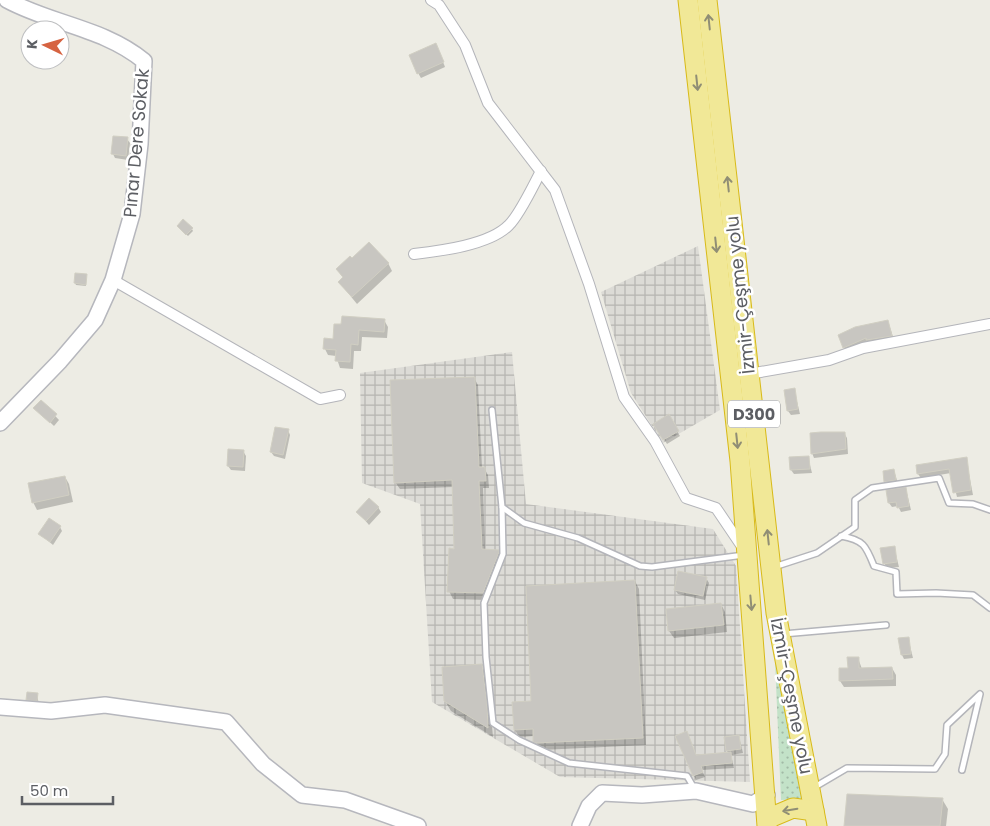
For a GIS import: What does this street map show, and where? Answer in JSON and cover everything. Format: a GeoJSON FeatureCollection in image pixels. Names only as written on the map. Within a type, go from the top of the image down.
{"type":"FeatureCollection","features":[{"type":"Feature","properties":{"kind":"highway","name":"İzmir-Çeşme yolu"},"geometry":{"type":"LineString","coordinates":[[688,0],[740,461],[767,795],[767,822]]}},
{"type":"Feature","properties":{"kind":"highway","name":"İzmir-Çeşme yolu"},"geometry":{"type":"LineString","coordinates":[[707,0],[771,568],[780,634],[816,818]]}},
{"type":"Feature","properties":{"kind":"highway"},"geometry":{"type":"LineString","coordinates":[[767,822],[793,808],[816,818]]}},
{"type":"Feature","properties":{"kind":"street","name":"Pınar Dere Sokak"},"geometry":{"type":"LineString","coordinates":[[0,423],[60,361],[95,320],[113,280],[132,214],[140,144],[144,60],[120,44],[7,0]]}},
{"type":"Feature","properties":{"kind":"street"},"geometry":{"type":"LineString","coordinates":[[431,0],[439,5],[465,45],[488,102],[555,190],[589,284],[624,397],[655,441],[686,498],[716,508],[747,555]]}},
{"type":"Feature","properties":{"kind":"street"},"geometry":{"type":"LineString","coordinates":[[414,254],[453,249],[488,238],[509,225],[541,172]]}},
{"type":"Feature","properties":{"kind":"street"},"geometry":{"type":"LineString","coordinates":[[113,280],[320,398],[340,395]]}},
{"type":"Feature","properties":{"kind":"street"},"geometry":{"type":"LineString","coordinates":[[749,374],[829,360],[862,348],[990,324]]}},
{"type":"Feature","properties":{"kind":"street"},"geometry":{"type":"LineString","coordinates":[[0,708],[51,711],[105,705],[226,722],[263,764],[302,795],[345,800],[418,826]]}},
{"type":"Feature","properties":{"kind":"street"},"geometry":{"type":"LineString","coordinates":[[580,826],[589,806],[602,793],[642,795],[696,791],[753,804],[767,795]]}},
{"type":"Feature","properties":{"kind":"lane"},"geometry":{"type":"LineString","coordinates":[[492,410],[502,507],[503,554],[484,603],[486,657],[493,723],[519,740],[569,762],[687,776],[696,791]]}},
{"type":"Feature","properties":{"kind":"lane"},"geometry":{"type":"LineString","coordinates":[[771,568],[817,553],[855,527],[855,500],[872,488],[939,478],[949,503],[973,504],[990,510]]}},
{"type":"Feature","properties":{"kind":"lane"},"geometry":{"type":"LineString","coordinates":[[502,507],[524,523],[578,538],[640,566],[652,567],[747,555]]}},
{"type":"Feature","properties":{"kind":"lane"},"geometry":{"type":"LineString","coordinates":[[841,536],[854,538],[867,547],[874,566],[896,572],[897,594],[936,593],[973,595],[990,608]]}},
{"type":"Feature","properties":{"kind":"lane"},"geometry":{"type":"LineString","coordinates":[[780,634],[886,625]]}},
{"type":"Feature","properties":{"kind":"lane"},"geometry":{"type":"LineString","coordinates":[[810,789],[847,768],[935,769],[945,754],[947,725],[980,694],[962,770]]}},
{"type":"Feature","properties":{"kind":"shaded area"},"geometry":{"type":"Polygon","coordinates":[[[698,246],[720,410],[663,443],[631,393],[601,292],[698,246]]]}},
{"type":"Feature","properties":{"kind":"shaded area"},"geometry":{"type":"Polygon","coordinates":[[[512,352],[526,504],[713,529],[736,566],[750,782],[560,777],[432,702],[420,504],[362,483],[360,373],[512,352]]]}},
{"type":"Feature","properties":{"kind":"green space"},"geometry":{"type":"Polygon","coordinates":[[[767,595],[808,799],[781,800],[775,661],[767,595]]]}},
{"type":"Feature","properties":{"kind":"building"},"geometry":{"type":"Polygon","coordinates":[[[436,43],[444,62],[417,74],[409,55],[436,43]]]}},
{"type":"Feature","properties":{"kind":"building"},"geometry":{"type":"Polygon","coordinates":[[[113,136],[128,137],[126,156],[111,154],[113,136]]]}},
{"type":"Feature","properties":{"kind":"building"},"geometry":{"type":"Polygon","coordinates":[[[183,219],[193,228],[186,235],[177,226],[183,219]]]}},
{"type":"Feature","properties":{"kind":"building"},"geometry":{"type":"Polygon","coordinates":[[[369,242],[389,263],[352,297],[338,282],[343,277],[336,269],[350,256],[352,258],[369,242]]]}},
{"type":"Feature","properties":{"kind":"building"},"geometry":{"type":"Polygon","coordinates":[[[75,273],[87,274],[86,285],[74,283],[75,273]]]}},
{"type":"Feature","properties":{"kind":"building"},"geometry":{"type":"Polygon","coordinates":[[[342,316],[385,319],[384,332],[359,330],[358,345],[351,344],[350,362],[335,361],[336,350],[323,349],[324,338],[333,339],[334,324],[341,324],[342,316]]]}},
{"type":"Feature","properties":{"kind":"building"},"geometry":{"type":"Polygon","coordinates":[[[888,320],[892,336],[866,340],[866,338],[843,348],[838,335],[855,327],[888,320]]]}},
{"type":"Feature","properties":{"kind":"building"},"geometry":{"type":"Polygon","coordinates":[[[475,377],[479,467],[485,467],[486,481],[479,481],[482,549],[499,550],[499,552],[483,593],[447,592],[449,548],[454,549],[452,480],[394,483],[390,380],[475,377]]]}},
{"type":"Feature","properties":{"kind":"building"},"geometry":{"type":"Polygon","coordinates":[[[795,388],[798,409],[787,411],[784,390],[795,388]]]}},
{"type":"Feature","properties":{"kind":"building"},"geometry":{"type":"Polygon","coordinates":[[[41,400],[57,414],[50,423],[33,408],[41,400]]]}},
{"type":"Feature","properties":{"kind":"building"},"geometry":{"type":"Polygon","coordinates":[[[669,414],[679,431],[663,440],[653,424],[669,414]]]}},
{"type":"Feature","properties":{"kind":"building"},"geometry":{"type":"Polygon","coordinates":[[[275,427],[289,429],[283,455],[270,452],[275,427]]]}},
{"type":"Feature","properties":{"kind":"building"},"geometry":{"type":"Polygon","coordinates":[[[845,432],[846,449],[811,454],[810,433],[845,432]]]}},
{"type":"Feature","properties":{"kind":"building"},"geometry":{"type":"Polygon","coordinates":[[[228,449],[244,450],[243,467],[227,466],[228,449]]]}},
{"type":"Feature","properties":{"kind":"building"},"geometry":{"type":"Polygon","coordinates":[[[809,456],[810,469],[790,470],[789,457],[809,456]]]}},
{"type":"Feature","properties":{"kind":"building"},"geometry":{"type":"Polygon","coordinates":[[[967,457],[971,490],[953,493],[949,469],[917,474],[916,465],[967,457]]]}},
{"type":"Feature","properties":{"kind":"building"},"geometry":{"type":"Polygon","coordinates":[[[894,469],[896,480],[884,482],[883,471],[894,469]]]}},
{"type":"Feature","properties":{"kind":"building"},"geometry":{"type":"Polygon","coordinates":[[[65,476],[69,495],[32,503],[28,483],[65,476]]]}},
{"type":"Feature","properties":{"kind":"building"},"geometry":{"type":"Polygon","coordinates":[[[906,487],[909,506],[897,508],[896,502],[888,503],[886,490],[906,487]]]}},
{"type":"Feature","properties":{"kind":"building"},"geometry":{"type":"Polygon","coordinates":[[[369,498],[379,507],[366,521],[356,512],[369,498]]]}},
{"type":"Feature","properties":{"kind":"building"},"geometry":{"type":"Polygon","coordinates":[[[49,518],[61,526],[50,542],[38,534],[49,518]]]}},
{"type":"Feature","properties":{"kind":"building"},"geometry":{"type":"Polygon","coordinates":[[[895,546],[897,562],[883,564],[880,548],[895,546]]]}},
{"type":"Feature","properties":{"kind":"building"},"geometry":{"type":"Polygon","coordinates":[[[678,571],[707,577],[703,596],[674,590],[678,571]]]}},
{"type":"Feature","properties":{"kind":"building"},"geometry":{"type":"Polygon","coordinates":[[[635,580],[643,738],[536,743],[533,742],[533,729],[514,730],[512,702],[531,701],[526,586],[635,580]]]}},
{"type":"Feature","properties":{"kind":"building"},"geometry":{"type":"Polygon","coordinates":[[[721,603],[724,625],[668,631],[666,609],[721,603]]]}},
{"type":"Feature","properties":{"kind":"building"},"geometry":{"type":"Polygon","coordinates":[[[909,637],[911,654],[901,655],[898,638],[909,637]]]}},
{"type":"Feature","properties":{"kind":"building"},"geometry":{"type":"Polygon","coordinates":[[[847,657],[859,657],[859,668],[892,667],[893,679],[839,681],[839,668],[848,668],[847,657]]]}},
{"type":"Feature","properties":{"kind":"building"},"geometry":{"type":"Polygon","coordinates":[[[482,664],[488,728],[444,701],[442,667],[482,664]]]}},
{"type":"Feature","properties":{"kind":"building"},"geometry":{"type":"Polygon","coordinates":[[[27,692],[38,693],[37,701],[26,700],[27,692]]]}},
{"type":"Feature","properties":{"kind":"building"},"geometry":{"type":"Polygon","coordinates":[[[687,731],[696,755],[731,752],[732,763],[701,766],[703,772],[693,776],[675,736],[687,731]]]}},
{"type":"Feature","properties":{"kind":"building"},"geometry":{"type":"Polygon","coordinates":[[[739,735],[741,749],[726,751],[724,737],[739,735]]]}},
{"type":"Feature","properties":{"kind":"building"},"geometry":{"type":"Polygon","coordinates":[[[847,794],[943,798],[940,826],[844,826],[847,794]]]}}]}
